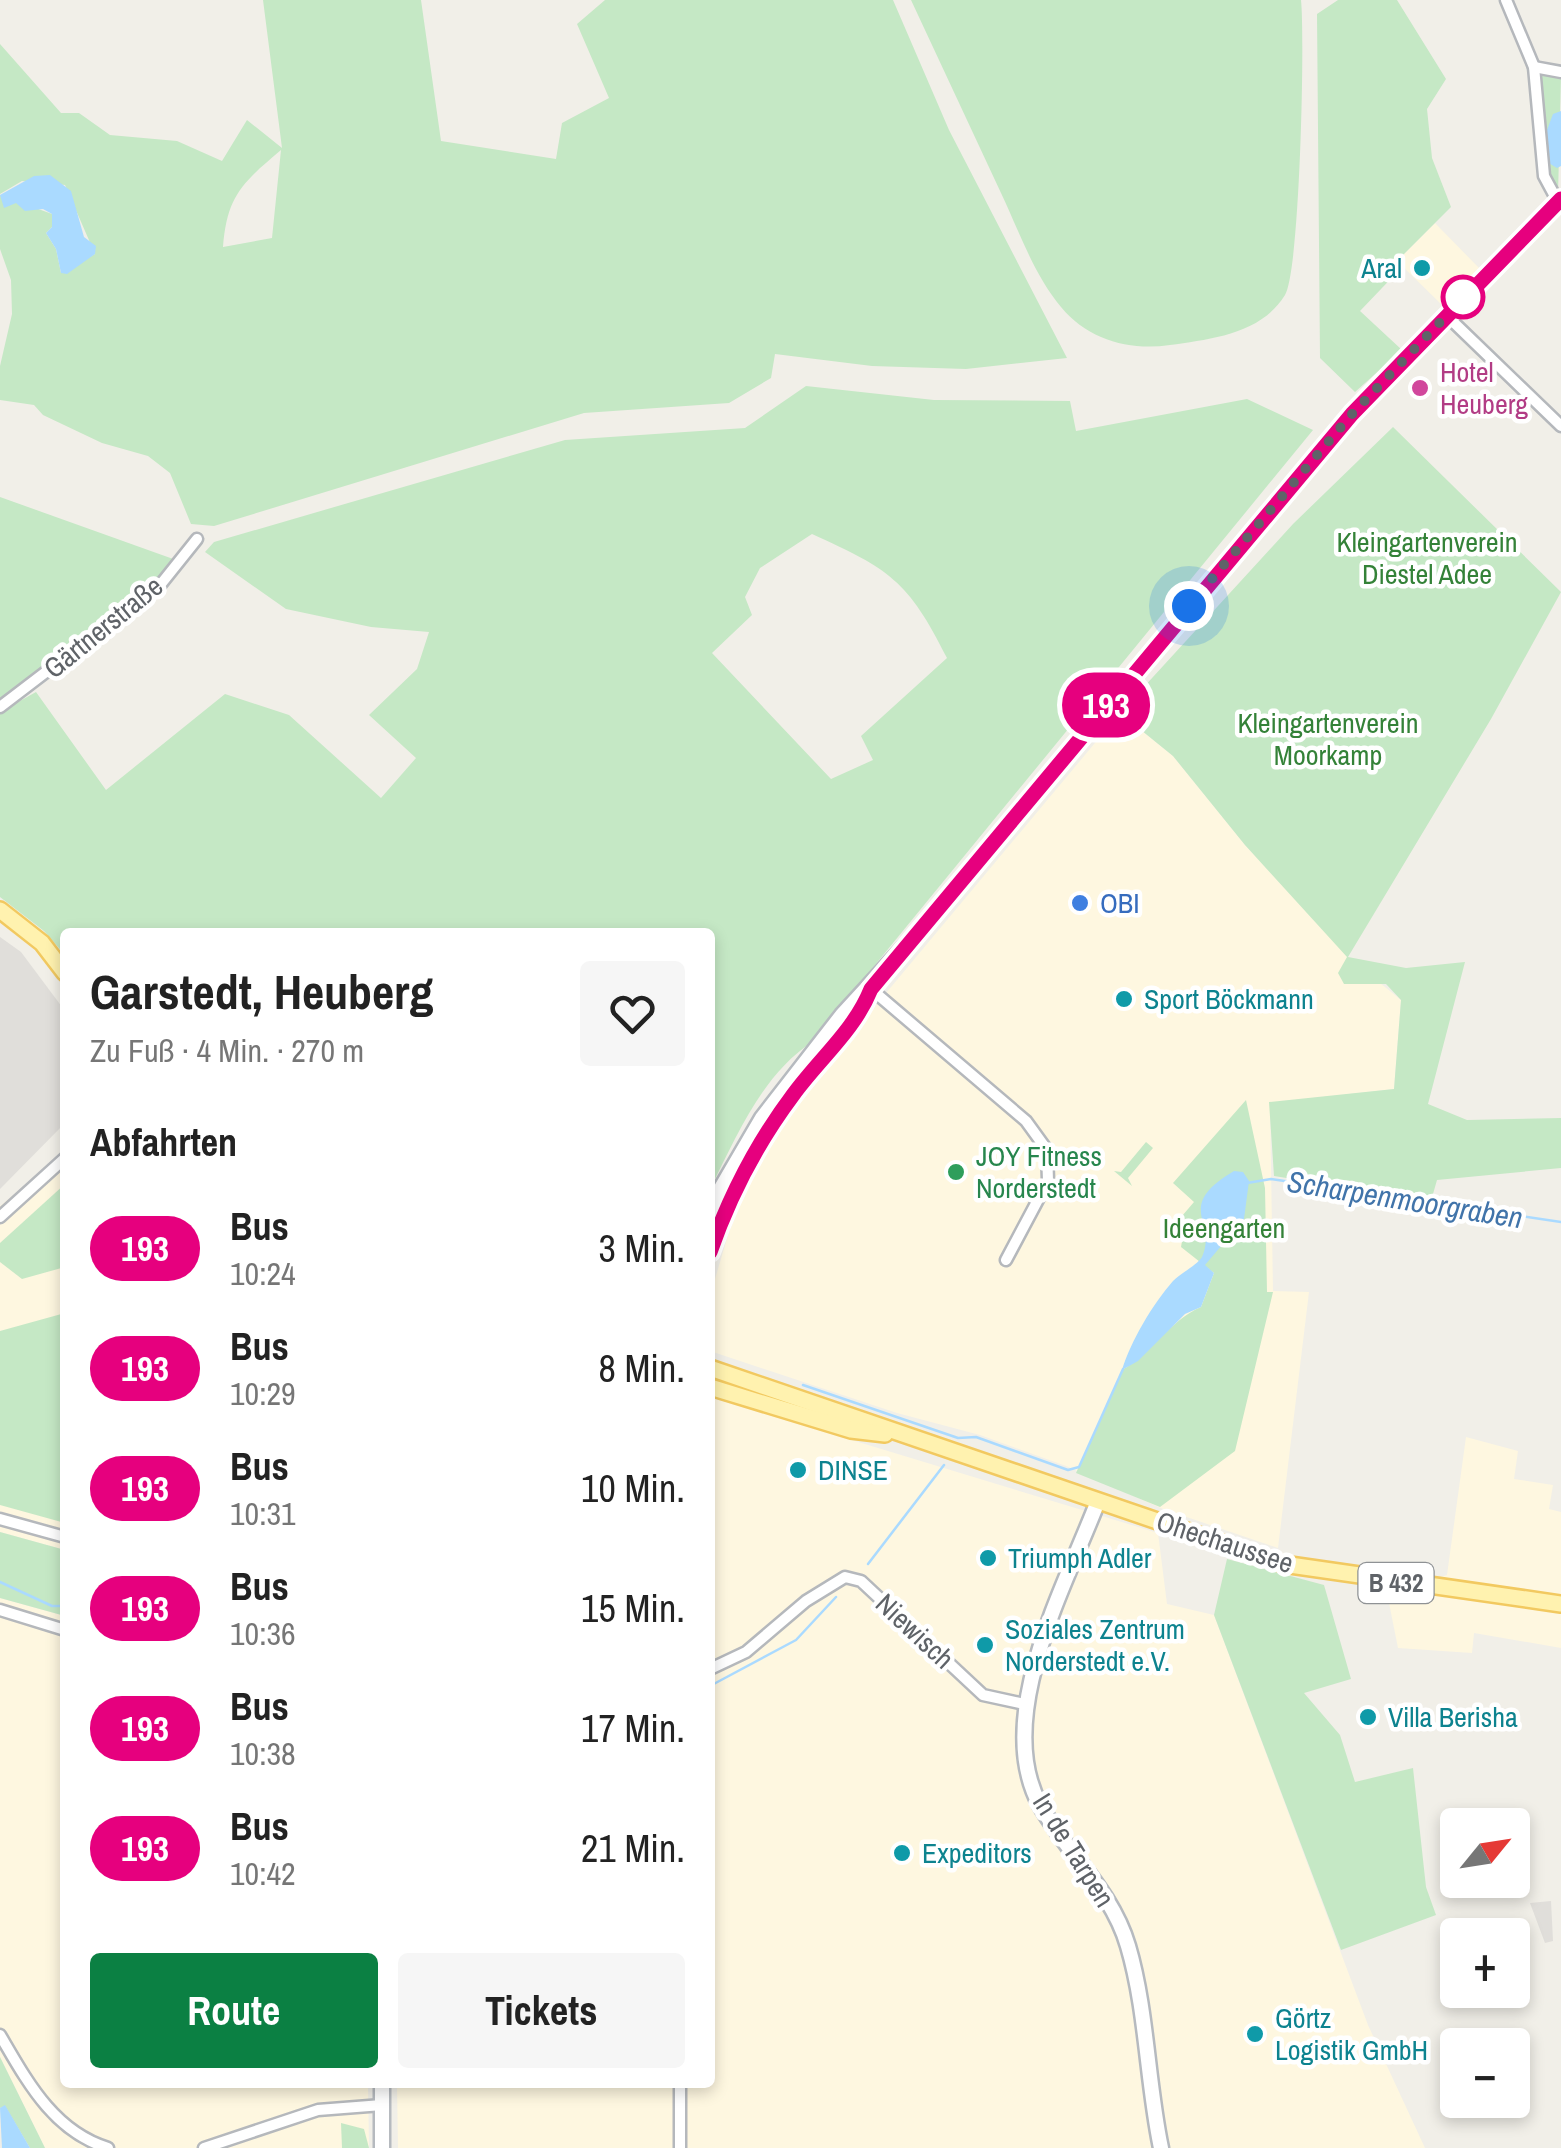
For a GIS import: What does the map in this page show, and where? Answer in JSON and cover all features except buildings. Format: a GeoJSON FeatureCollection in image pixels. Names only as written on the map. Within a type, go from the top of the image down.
{"type":"FeatureCollection","features":[{"type":"Feature","properties":{"kind":"main road"},"geometry":{"type":"LineString","coordinates":[[715,1199],[788,1082],[842,1016],[871,989],[1236,550],[1352,414],[1560,201]]}},
{"type":"Feature","properties":{"kind":"main road"},"geometry":{"type":"LineString","coordinates":[[0,910],[42,944],[60,967]]}},
{"type":"Feature","properties":{"kind":"main road"},"geometry":{"type":"LineString","coordinates":[[715,1240],[755,1148],[859,1018],[871,989]]}},
{"type":"Feature","properties":{"kind":"main road","name":"Ohechaussee"},"geometry":{"type":"LineString","coordinates":[[715,1370],[852,1414],[899,1436],[1283,1564],[1561,1604]]}},
{"type":"Feature","properties":{"kind":"main road","name":"Ohechaussee"},"geometry":{"type":"LineString","coordinates":[[715,1389],[851,1430],[899,1436]]}},
{"type":"Feature","properties":{"kind":"main road","name":"In de Tarpen"},"geometry":{"type":"LineString","coordinates":[[1098,1501],[1024,1704],[1026,1762],[1039,1804],[1101,1890],[1128,1944],[1161,2148]]}},
{"type":"Feature","properties":{"kind":"main road"},"geometry":{"type":"LineString","coordinates":[[382,2088],[382,2148]]}},
{"type":"Feature","properties":{"kind":"street"},"geometry":{"type":"LineString","coordinates":[[1506,0],[1534,67],[1544,176],[1560,201]]}},
{"type":"Feature","properties":{"kind":"street"},"geometry":{"type":"LineString","coordinates":[[1534,67],[1561,72]]}},
{"type":"Feature","properties":{"kind":"street"},"geometry":{"type":"LineString","coordinates":[[1446,315],[1561,426]]}},
{"type":"Feature","properties":{"kind":"street","name":"Gärtnerstraße"},"geometry":{"type":"LineString","coordinates":[[0,706],[161,584],[197,539]]}},
{"type":"Feature","properties":{"kind":"street"},"geometry":{"type":"LineString","coordinates":[[871,989],[1026,1120],[1046,1150],[1048,1181],[1006,1260]]}},
{"type":"Feature","properties":{"kind":"street"},"geometry":{"type":"LineString","coordinates":[[0,1217],[60,1163]]}},
{"type":"Feature","properties":{"kind":"street"},"geometry":{"type":"LineString","coordinates":[[0,1519],[60,1536]]}},
{"type":"Feature","properties":{"kind":"street","name":"Niewisch"},"geometry":{"type":"LineString","coordinates":[[715,1666],[746,1652],[820,1591],[846,1577],[861,1580],[983,1695],[1024,1704]]}},
{"type":"Feature","properties":{"kind":"street"},"geometry":{"type":"LineString","coordinates":[[0,1610],[60,1628]]}},
{"type":"Feature","properties":{"kind":"street"},"geometry":{"type":"LineString","coordinates":[[0,2035],[49,2110],[76,2134],[108,2148]]}},
{"type":"Feature","properties":{"kind":"street"},"geometry":{"type":"LineString","coordinates":[[680,2088],[680,2148]]}},
{"type":"Feature","properties":{"kind":"street"},"geometry":{"type":"LineString","coordinates":[[204,2148],[318,2110],[382,2105]]}},
{"type":"Feature","properties":{"kind":"shaded area","name":"Aral"},"geometry":{"type":"Polygon","coordinates":[[[1435,223],[1482,271],[1445,308],[1397,261],[1435,223]]]}},
{"type":"Feature","properties":{"kind":"shaded area"},"geometry":{"type":"Polygon","coordinates":[[[1120,713],[1173,756],[1245,845],[1348,957],[1401,1000],[1394,1089],[1270,1103],[1273,1291],[1309,1292],[1278,1548],[1163,1509],[1066,1466],[980,1435],[897,1413],[715,1353],[715,1279],[728,1235],[754,1170],[800,1096],[1120,713]]]}},
{"type":"Feature","properties":{"kind":"shaded area"},"geometry":{"type":"Polygon","coordinates":[[[0,937],[21,952],[60,1004],[60,1128],[0,1189],[0,937]]]}},
{"type":"Feature","properties":{"kind":"shaded area"},"geometry":{"type":"Polygon","coordinates":[[[60,1156],[60,1549],[0,1532],[0,1206],[60,1156]]]}},
{"type":"Feature","properties":{"kind":"shaded area"},"geometry":{"type":"Polygon","coordinates":[[[715,1399],[1158,1533],[1167,1604],[1214,1615],[1368,2025],[1425,2148],[398,2148],[397,2088],[715,2088],[715,1399]]]}},
{"type":"Feature","properties":{"kind":"shaded area"},"geometry":{"type":"Polygon","coordinates":[[[1466,1437],[1518,1451],[1514,1479],[1553,1485],[1549,1509],[1561,1512],[1561,1648],[1474,1633],[1472,1653],[1398,1648],[1387,1593],[1447,1575],[1466,1437]]]}},
{"type":"Feature","properties":{"kind":"shaded area"},"geometry":{"type":"Polygon","coordinates":[[[0,1598],[60,1615],[60,2088],[368,2088],[369,2148],[45,2148],[0,2057],[0,1598]]]}},
{"type":"Feature","properties":{"kind":"shaded area"},"geometry":{"type":"Polygon","coordinates":[[[1551,1901],[1553,1941],[1545,1943],[1530,1903],[1551,1901]]]}},
{"type":"Feature","properties":{"kind":"green space"},"geometry":{"type":"Polygon","coordinates":[[[263,0],[421,0],[441,141],[556,159],[562,123],[609,98],[577,24],[605,0],[893,0],[949,130],[1067,358],[966,369],[872,366],[775,354],[771,378],[729,403],[584,413],[214,526],[191,524],[170,473],[148,456],[102,443],[43,415],[34,405],[0,400],[0,366],[12,314],[11,280],[0,249],[0,195],[52,214],[52,227],[46,233],[56,249],[61,273],[95,254],[65,185],[22,181],[0,194],[0,44],[61,113],[79,113],[110,135],[177,141],[222,161],[247,120],[282,148],[263,0]],[[281,150],[239,192],[228,215],[223,247],[272,238],[281,150]]]}},
{"type":"Feature","properties":{"kind":"green space"},"geometry":{"type":"Polygon","coordinates":[[[911,0],[1301,0],[1298,201],[1290,277],[1285,295],[1275,308],[1234,332],[1155,346],[1111,341],[1072,318],[1035,267],[911,0]]]}},
{"type":"Feature","properties":{"kind":"green space"},"geometry":{"type":"Polygon","coordinates":[[[1338,0],[1397,0],[1446,79],[1427,109],[1432,158],[1451,207],[1398,260],[1403,266],[1360,311],[1402,350],[1355,392],[1320,358],[1317,14],[1338,0]]]}},
{"type":"Feature","properties":{"kind":"green space"},"geometry":{"type":"Polygon","coordinates":[[[1536,72],[1561,76],[1558,195],[1549,182],[1536,72]]]}},
{"type":"Feature","properties":{"kind":"green space"},"geometry":{"type":"Polygon","coordinates":[[[806,386],[934,400],[1070,401],[1076,431],[1247,399],[1313,430],[812,1042],[764,1089],[715,1179],[715,928],[60,928],[60,949],[44,931],[0,897],[0,712],[36,692],[106,790],[225,694],[289,715],[381,798],[416,758],[369,715],[417,669],[429,632],[371,627],[286,609],[205,552],[214,542],[565,440],[745,428],[806,386]],[[812,534],[760,568],[745,597],[752,615],[712,653],[831,779],[873,760],[861,736],[947,658],[907,594],[860,557],[812,534]]]}},
{"type":"Feature","properties":{"kind":"green space"},"geometry":{"type":"Polygon","coordinates":[[[1393,427],[1561,592],[1491,719],[1348,957],[1406,968],[1465,962],[1428,1104],[1467,1120],[1561,1118],[1561,1168],[1437,1180],[1431,1201],[1274,1176],[1269,1102],[1394,1089],[1401,1000],[1386,984],[1344,984],[1338,973],[1347,957],[1245,845],[1173,756],[1120,713],[1293,524],[1393,427]]]}},
{"type":"Feature","properties":{"kind":"green space"},"geometry":{"type":"Polygon","coordinates":[[[0,497],[176,560],[161,578],[0,701],[0,497]]]}},
{"type":"Feature","properties":{"kind":"green space","name":"Ideengarten"},"geometry":{"type":"Polygon","coordinates":[[[1246,1100],[1265,1188],[1267,1292],[1273,1292],[1235,1451],[1160,1507],[1076,1473],[1122,1370],[1179,1320],[1201,1307],[1214,1273],[1181,1247],[1184,1230],[1176,1223],[1194,1202],[1173,1183],[1246,1100]]]}},
{"type":"Feature","properties":{"kind":"green space"},"geometry":{"type":"Polygon","coordinates":[[[1146,1142],[1153,1148],[1128,1178],[1132,1186],[1114,1171],[1121,1172],[1146,1142]]]}},
{"type":"Feature","properties":{"kind":"green space"},"geometry":{"type":"Polygon","coordinates":[[[60,1189],[60,1268],[22,1279],[0,1262],[0,1243],[60,1189]]]}},
{"type":"Feature","properties":{"kind":"green space"},"geometry":{"type":"Polygon","coordinates":[[[60,1314],[60,1522],[0,1505],[0,1331],[60,1314]]]}},
{"type":"Feature","properties":{"kind":"green space"},"geometry":{"type":"Polygon","coordinates":[[[0,1532],[60,1549],[60,1615],[0,1598],[0,1532]]]}},
{"type":"Feature","properties":{"kind":"green space"},"geometry":{"type":"Polygon","coordinates":[[[1227,1559],[1324,1585],[1351,1679],[1304,1693],[1340,1735],[1355,1782],[1413,1768],[1426,1887],[1436,1915],[1341,1950],[1214,1615],[1227,1559]]]}},
{"type":"Feature","properties":{"kind":"green space"},"geometry":{"type":"Polygon","coordinates":[[[0,2057],[45,2148],[30,2148],[5,2106],[0,2108],[0,2057]]]}},
{"type":"Feature","properties":{"kind":"green space"},"geometry":{"type":"Polygon","coordinates":[[[341,2123],[364,2129],[369,2148],[342,2148],[341,2123]]]}},
{"type":"Feature","properties":{"kind":"water"},"geometry":{"type":"Polygon","coordinates":[[[1561,111],[1561,166],[1557,168],[1547,162],[1544,138],[1553,114],[1561,111]]]}},
{"type":"Feature","properties":{"kind":"water"},"geometry":{"type":"Polygon","coordinates":[[[50,175],[71,191],[84,237],[96,246],[95,254],[67,274],[61,273],[56,249],[46,233],[52,227],[52,214],[43,209],[25,211],[16,203],[4,208],[0,195],[34,176],[50,175]]]}},
{"type":"Feature","properties":{"kind":"water"},"geometry":{"type":"Polygon","coordinates":[[[1234,1171],[1243,1172],[1249,1181],[1244,1219],[1205,1265],[1214,1273],[1201,1307],[1185,1314],[1138,1361],[1122,1370],[1157,1301],[1173,1281],[1202,1257],[1205,1234],[1201,1205],[1216,1184],[1234,1171]]]}},
{"type":"Feature","properties":{"kind":"water"},"geometry":{"type":"Polygon","coordinates":[[[5,2105],[30,2148],[2,2148],[0,2108],[5,2105]]]}},
{"type":"Feature","properties":{"kind":"waterway","name":"Scharpenmoorgraben"},"geometry":{"type":"LineString","coordinates":[[1247,1183],[1271,1179],[1561,1222]]}},
{"type":"Feature","properties":{"kind":"waterway","name":"Scharpenmoorgraben"},"geometry":{"type":"LineString","coordinates":[[803,1385],[958,1438],[976,1437],[1068,1470],[1079,1467],[1123,1369]]}},
{"type":"Feature","properties":{"kind":"waterway","name":"Scharpenmoorgraben"},"geometry":{"type":"LineString","coordinates":[[868,1564],[944,1465]]}},
{"type":"Feature","properties":{"kind":"waterway","name":"Scharpenmoorgraben"},"geometry":{"type":"LineString","coordinates":[[0,1582],[60,1606]]}},
{"type":"Feature","properties":{"kind":"waterway","name":"Scharpenmoorgraben"},"geometry":{"type":"LineString","coordinates":[[715,1683],[796,1640],[836,1597]]}},
{"type":"Feature","properties":{"kind":"bus line","name":"193"},"geometry":{"type":"LineString","coordinates":[[715,1238],[755,1148],[859,1018],[871,989],[1352,414],[1561,199]]}},
{"type":"Feature","properties":{"kind":"place","name":"Aral"},"geometry":{"type":"Point","coordinates":[1422,268]}},
{"type":"Feature","properties":{"kind":"place","name":"Hotel Heuberg"},"geometry":{"type":"Point","coordinates":[1420,388]}},
{"type":"Feature","properties":{"kind":"place","name":"OBI"},"geometry":{"type":"Point","coordinates":[1080,903]}},
{"type":"Feature","properties":{"kind":"place","name":"Sport Böckmann"},"geometry":{"type":"Point","coordinates":[1124,999]}},
{"type":"Feature","properties":{"kind":"place","name":"JOY Fitness Norderstedt"},"geometry":{"type":"Point","coordinates":[956,1172]}},
{"type":"Feature","properties":{"kind":"place","name":"DINSE"},"geometry":{"type":"Point","coordinates":[798,1470]}},
{"type":"Feature","properties":{"kind":"place","name":"Triumph Adler"},"geometry":{"type":"Point","coordinates":[988,1558]}},
{"type":"Feature","properties":{"kind":"place","name":"Soziales Zentrum Norderstedt e.V."},"geometry":{"type":"Point","coordinates":[985,1645]}},
{"type":"Feature","properties":{"kind":"place","name":"Villa Berisha"},"geometry":{"type":"Point","coordinates":[1368,1717]}},
{"type":"Feature","properties":{"kind":"place","name":"Expeditors"},"geometry":{"type":"Point","coordinates":[902,1853]}},
{"type":"Feature","properties":{"kind":"place","name":"Görtz Logistik GmbH"},"geometry":{"type":"Point","coordinates":[1255,2034]}},
{"type":"Feature","properties":{"kind":"route"},"geometry":{"type":"LineString","coordinates":[[1189,606],[1352,414],[1468,293],[1463,297]]}},
{"type":"Feature","properties":{"kind":"park label","name":"Kleingartenverein Diestel Adee"},"geometry":{"type":"Point","coordinates":[1427,558]}},
{"type":"Feature","properties":{"kind":"park label","name":"Kleingartenverein Moorkamp"},"geometry":{"type":"Point","coordinates":[1328,739]}}]}
